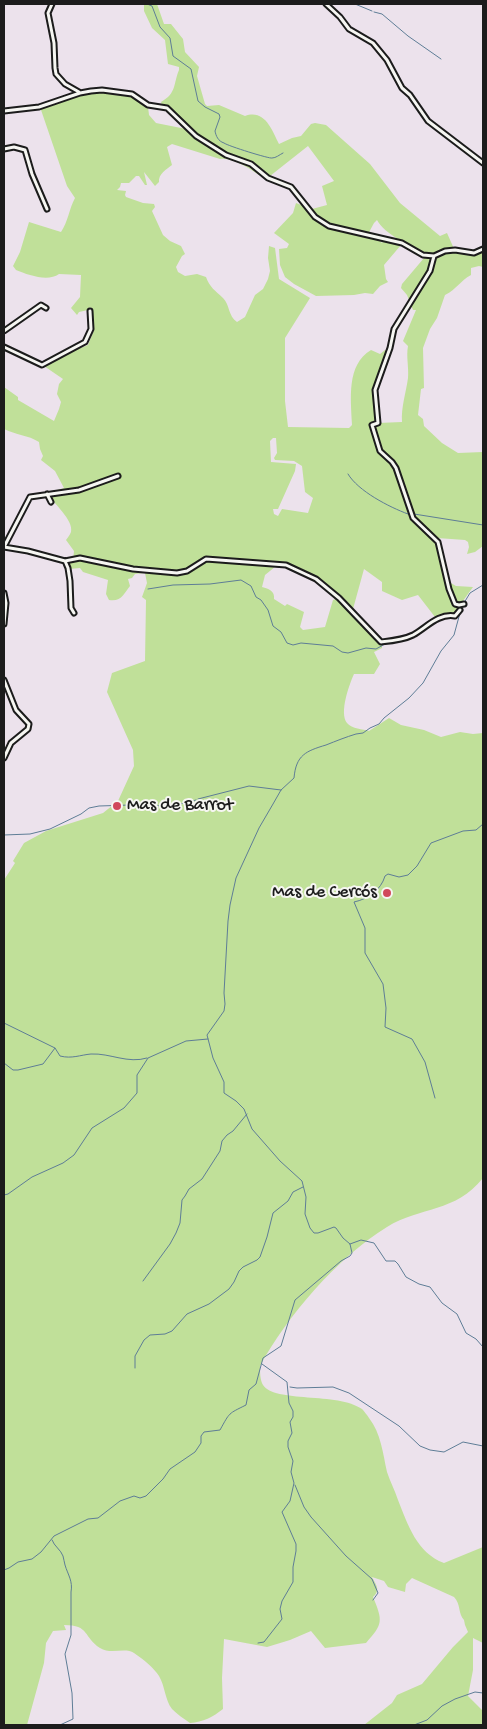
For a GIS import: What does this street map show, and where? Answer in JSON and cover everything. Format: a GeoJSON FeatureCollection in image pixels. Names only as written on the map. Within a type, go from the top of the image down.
{"type":"FeatureCollection","features":[{"type":"Feature","properties":{"kind":"street"},"geometry":{"type":"LineString","coordinates":[[52,4],[48,13],[54,43],[56,74],[65,84],[80,93]]}},
{"type":"Feature","properties":{"kind":"street"},"geometry":{"type":"LineString","coordinates":[[326,4],[340,17],[349,29],[373,43],[387,60],[402,88],[410,95],[428,121],[483,163]]}},
{"type":"Feature","properties":{"kind":"street"},"geometry":{"type":"LineString","coordinates":[[4,111],[39,107],[80,93],[102,90],[132,94],[148,105],[166,108],[196,136],[226,155],[251,164],[268,178],[291,187],[315,217],[329,226],[402,243],[423,255],[434,256],[445,251],[454,250],[474,253],[483,249]]}},
{"type":"Feature","properties":{"kind":"street"},"geometry":{"type":"LineString","coordinates":[[4,149],[14,147],[25,150],[32,174],[47,209]]}},
{"type":"Feature","properties":{"kind":"street"},"geometry":{"type":"LineString","coordinates":[[434,256],[430,270],[394,329],[390,348],[375,390],[378,424],[372,425],[380,451],[396,468],[413,518],[438,542],[449,589],[455,604],[464,604]]}},
{"type":"Feature","properties":{"kind":"street"},"geometry":{"type":"LineString","coordinates":[[4,331],[35,308],[41,305],[46,308]]}},
{"type":"Feature","properties":{"kind":"street"},"geometry":{"type":"LineString","coordinates":[[4,347],[42,366],[85,342],[91,329],[90,311]]}},
{"type":"Feature","properties":{"kind":"street"},"geometry":{"type":"LineString","coordinates":[[118,476],[79,490],[30,497],[4,546],[65,561],[80,558],[134,569],[178,573],[186,571],[206,559],[286,565],[316,579],[339,598],[381,642],[412,636],[434,621],[448,615],[455,616],[460,610]]}},
{"type":"Feature","properties":{"kind":"street"},"geometry":{"type":"LineString","coordinates":[[47,494],[51,502]]}},
{"type":"Feature","properties":{"kind":"street"},"geometry":{"type":"LineString","coordinates":[[65,561],[68,568],[73,613]]}},
{"type":"Feature","properties":{"kind":"street"},"geometry":{"type":"LineString","coordinates":[[4,593],[6,603],[4,624]]}},
{"type":"Feature","properties":{"kind":"street"},"geometry":{"type":"LineString","coordinates":[[4,680],[16,710],[29,724],[28,729],[11,743],[4,758]]}},
{"type":"Feature","properties":{"kind":"green space"},"geometry":{"type":"Polygon","coordinates":[[[144,4],[157,4],[164,24],[171,24],[183,39],[185,52],[199,67],[197,76],[207,106],[219,105],[245,116],[258,115],[267,122],[279,144],[301,136],[311,124],[326,125],[370,164],[400,203],[440,236],[447,233],[455,251],[474,253],[483,250],[483,267],[471,268],[471,275],[445,295],[437,318],[430,329],[423,348],[424,388],[421,389],[418,415],[423,419],[424,426],[442,443],[458,453],[483,452],[483,546],[475,552],[467,554],[469,547],[468,542],[465,540],[437,538],[449,582],[456,586],[473,587],[455,612],[435,617],[418,595],[402,600],[382,591],[382,582],[364,569],[353,609],[317,577],[281,562],[265,575],[262,587],[271,591],[274,594],[274,599],[285,606],[287,604],[304,612],[300,627],[303,630],[325,627],[333,600],[336,599],[382,643],[382,648],[374,652],[380,664],[374,674],[354,674],[344,706],[345,718],[349,725],[369,731],[389,718],[401,725],[424,730],[441,737],[460,732],[483,733],[483,1178],[461,1197],[437,1208],[400,1220],[387,1227],[350,1254],[315,1289],[284,1327],[260,1366],[260,1376],[263,1385],[269,1391],[293,1396],[338,1401],[351,1404],[363,1410],[376,1430],[387,1472],[406,1519],[420,1545],[427,1552],[444,1563],[483,1547],[483,1643],[473,1638],[473,1670],[468,1696],[483,1711],[483,1725],[364,1725],[392,1703],[397,1695],[422,1684],[468,1632],[454,1597],[412,1578],[406,1584],[405,1592],[388,1587],[384,1581],[372,1577],[377,1587],[377,1592],[373,1597],[379,1612],[380,1622],[376,1631],[366,1643],[325,1648],[311,1631],[267,1647],[224,1639],[223,1709],[208,1719],[190,1723],[172,1709],[159,1676],[134,1653],[130,1651],[104,1650],[95,1644],[82,1629],[64,1625],[66,1630],[53,1631],[46,1643],[44,1663],[27,1725],[4,1725],[4,880],[15,863],[13,861],[24,843],[46,831],[103,813],[118,801],[134,766],[133,750],[107,692],[112,673],[145,661],[146,600],[142,597],[147,583],[145,573],[135,574],[132,578],[128,579],[130,586],[120,598],[109,600],[106,594],[108,580],[83,572],[80,568],[69,569],[67,563],[73,561],[74,551],[66,540],[71,533],[71,527],[66,517],[47,493],[64,488],[55,471],[41,460],[43,456],[39,442],[4,429],[4,387],[18,397],[18,400],[54,421],[61,402],[57,394],[59,384],[63,379],[44,366],[88,345],[94,330],[90,307],[88,310],[79,312],[77,315],[71,308],[80,297],[81,275],[59,274],[44,278],[26,274],[16,270],[13,266],[20,252],[29,222],[61,232],[75,198],[67,186],[40,107],[85,93],[97,91],[121,92],[134,97],[148,107],[149,115],[156,123],[186,129],[220,154],[249,164],[260,173],[259,175],[235,161],[220,159],[172,144],[167,147],[172,165],[161,174],[159,182],[155,186],[144,172],[147,185],[139,176],[136,176],[129,183],[121,183],[117,190],[126,191],[126,197],[143,203],[154,204],[155,207],[152,211],[163,235],[181,246],[185,254],[176,267],[178,272],[185,276],[197,274],[206,277],[211,286],[225,301],[232,317],[237,322],[245,317],[255,295],[263,289],[270,271],[269,246],[275,248],[279,279],[310,298],[285,338],[285,401],[288,427],[349,428],[352,425],[351,394],[354,373],[357,364],[371,350],[380,354],[385,350],[388,351],[376,390],[378,389],[378,423],[402,422],[408,374],[408,346],[403,341],[416,310],[413,310],[407,295],[401,288],[402,284],[424,258],[423,253],[385,230],[377,220],[367,236],[382,243],[384,240],[401,245],[384,265],[388,282],[380,286],[373,294],[316,296],[285,277],[280,265],[279,249],[287,248],[289,244],[274,233],[293,213],[296,203],[312,209],[327,205],[322,186],[334,181],[308,146],[270,176],[263,169],[239,157],[226,154],[197,135],[179,116],[162,105],[161,102],[170,95],[174,88],[179,67],[168,64],[165,40],[152,28],[144,11],[144,4]],[[276,438],[270,441],[271,462],[296,464],[295,471],[278,509],[273,509],[274,514],[278,516],[282,509],[308,513],[313,498],[305,492],[302,466],[294,461],[275,460],[274,458],[277,453],[276,438]]]}},
{"type":"Feature","properties":{"kind":"waterway"},"geometry":{"type":"LineString","coordinates":[[147,4],[152,6],[160,27],[170,38],[173,56],[191,69],[198,101],[219,114],[220,117],[215,131],[219,140],[233,147],[270,158],[275,158],[283,153]]}},
{"type":"Feature","properties":{"kind":"waterway"},"geometry":{"type":"LineString","coordinates":[[355,4],[372,11]]}},
{"type":"Feature","properties":{"kind":"waterway"},"geometry":{"type":"LineString","coordinates":[[374,12],[382,14],[408,36],[441,59]]}},
{"type":"Feature","properties":{"kind":"waterway"},"geometry":{"type":"LineString","coordinates":[[348,474],[366,492],[383,503],[408,514]]}},
{"type":"Feature","properties":{"kind":"waterway"},"geometry":{"type":"LineString","coordinates":[[414,514],[483,525]]}},
{"type":"Feature","properties":{"kind":"waterway"},"geometry":{"type":"LineString","coordinates":[[148,589],[173,585],[210,584],[241,580],[251,586],[256,597],[261,600],[268,610],[273,626],[281,632],[287,643],[293,645],[301,643],[333,646],[342,652],[348,653],[366,648],[376,649],[385,644],[407,640],[423,631]]}},
{"type":"Feature","properties":{"kind":"waterway"},"geometry":{"type":"LineString","coordinates":[[464,603],[470,593],[483,585]]}},
{"type":"Feature","properties":{"kind":"waterway"},"geometry":{"type":"LineString","coordinates":[[4,1570],[18,1562],[32,1559],[41,1552],[54,1536],[88,1519],[98,1518],[120,1501],[134,1496],[140,1498],[146,1496],[170,1469],[195,1452],[201,1443],[201,1436],[204,1432],[220,1430],[230,1414],[246,1405],[249,1390],[256,1384],[263,1358],[281,1346],[295,1300],[352,1253],[350,1244],[336,1228],[318,1233],[314,1233],[310,1228],[305,1214],[306,1197],[302,1181],[280,1161],[252,1129],[244,1109],[224,1093],[224,1082],[213,1058],[207,1035],[224,1011],[228,921],[236,878],[259,828],[281,790],[294,778],[297,764],[303,755],[313,749],[363,733],[379,724],[409,698],[423,683],[441,651],[454,635],[460,613]]}},
{"type":"Feature","properties":{"kind":"waterway"},"geometry":{"type":"LineString","coordinates":[[198,799],[249,786],[281,790]]}},
{"type":"Feature","properties":{"kind":"waterway"},"geometry":{"type":"LineString","coordinates":[[4,835],[30,834],[50,829],[89,808],[99,806],[173,806],[196,800]]}},
{"type":"Feature","properties":{"kind":"waterway"},"geometry":{"type":"LineString","coordinates":[[435,1098],[425,1062],[412,1039],[385,1027],[386,1008],[383,984],[365,953],[365,928],[354,902],[364,899],[377,890],[388,874],[399,877],[408,875],[417,866],[431,843],[463,831],[476,830],[483,824]]}},
{"type":"Feature","properties":{"kind":"waterway"},"geometry":{"type":"LineString","coordinates":[[4,1023],[55,1048]]}},
{"type":"Feature","properties":{"kind":"waterway"},"geometry":{"type":"LineString","coordinates":[[4,1195],[32,1177],[63,1163],[74,1155],[92,1128],[124,1108],[137,1093],[137,1075],[148,1058],[186,1041],[208,1039]]}},
{"type":"Feature","properties":{"kind":"waterway"},"geometry":{"type":"LineString","coordinates":[[4,1063],[13,1070],[43,1064],[55,1048],[60,1056],[64,1057],[98,1054],[133,1060],[147,1058]]}},
{"type":"Feature","properties":{"kind":"waterway"},"geometry":{"type":"LineString","coordinates":[[143,1281],[176,1233],[180,1223],[182,1200],[189,1189],[202,1179],[220,1151],[222,1141],[247,1114]]}},
{"type":"Feature","properties":{"kind":"waterway"},"geometry":{"type":"LineString","coordinates":[[135,1368],[135,1356],[144,1340],[150,1335],[165,1334],[172,1331],[187,1314],[209,1304],[229,1289],[239,1271],[260,1257],[273,1213],[288,1201],[293,1192],[303,1187]]}},
{"type":"Feature","properties":{"kind":"waterway"},"geometry":{"type":"LineString","coordinates":[[350,1244],[361,1240],[374,1243],[386,1261],[395,1261],[406,1277],[430,1287],[442,1303],[457,1314],[466,1333],[476,1339],[483,1347]]}},
{"type":"Feature","properties":{"kind":"waterway"},"geometry":{"type":"LineString","coordinates":[[258,1643],[264,1642],[282,1619],[280,1609],[282,1601],[293,1582],[296,1551],[296,1544],[282,1512],[290,1501],[294,1483],[291,1472],[293,1461],[288,1447],[288,1441],[292,1433],[290,1422],[293,1417],[293,1411],[289,1403],[287,1382],[262,1364]]}},
{"type":"Feature","properties":{"kind":"waterway"},"geometry":{"type":"LineString","coordinates":[[290,1387],[333,1387],[349,1393],[399,1426],[420,1446],[430,1450],[444,1452],[463,1442],[483,1446]]}},
{"type":"Feature","properties":{"kind":"waterway"},"geometry":{"type":"LineString","coordinates":[[295,1485],[304,1507],[311,1517],[346,1556],[372,1579],[378,1593],[373,1600]]}},
{"type":"Feature","properties":{"kind":"waterway"},"geometry":{"type":"LineString","coordinates":[[52,1540],[63,1556],[71,1585],[71,1635],[65,1654],[72,1693],[73,1719],[60,1725]]}},
{"type":"Feature","properties":{"kind":"waterway"},"geometry":{"type":"LineString","coordinates":[[414,1725],[427,1720],[442,1706],[455,1699],[475,1692],[483,1693]]}},
{"type":"Feature","properties":{"kind":"place","name":"Mas de Barrot"},"geometry":{"type":"Point","coordinates":[117,806]}},
{"type":"Feature","properties":{"kind":"place","name":"Mas de Cercós"},"geometry":{"type":"Point","coordinates":[387,893]}}]}
